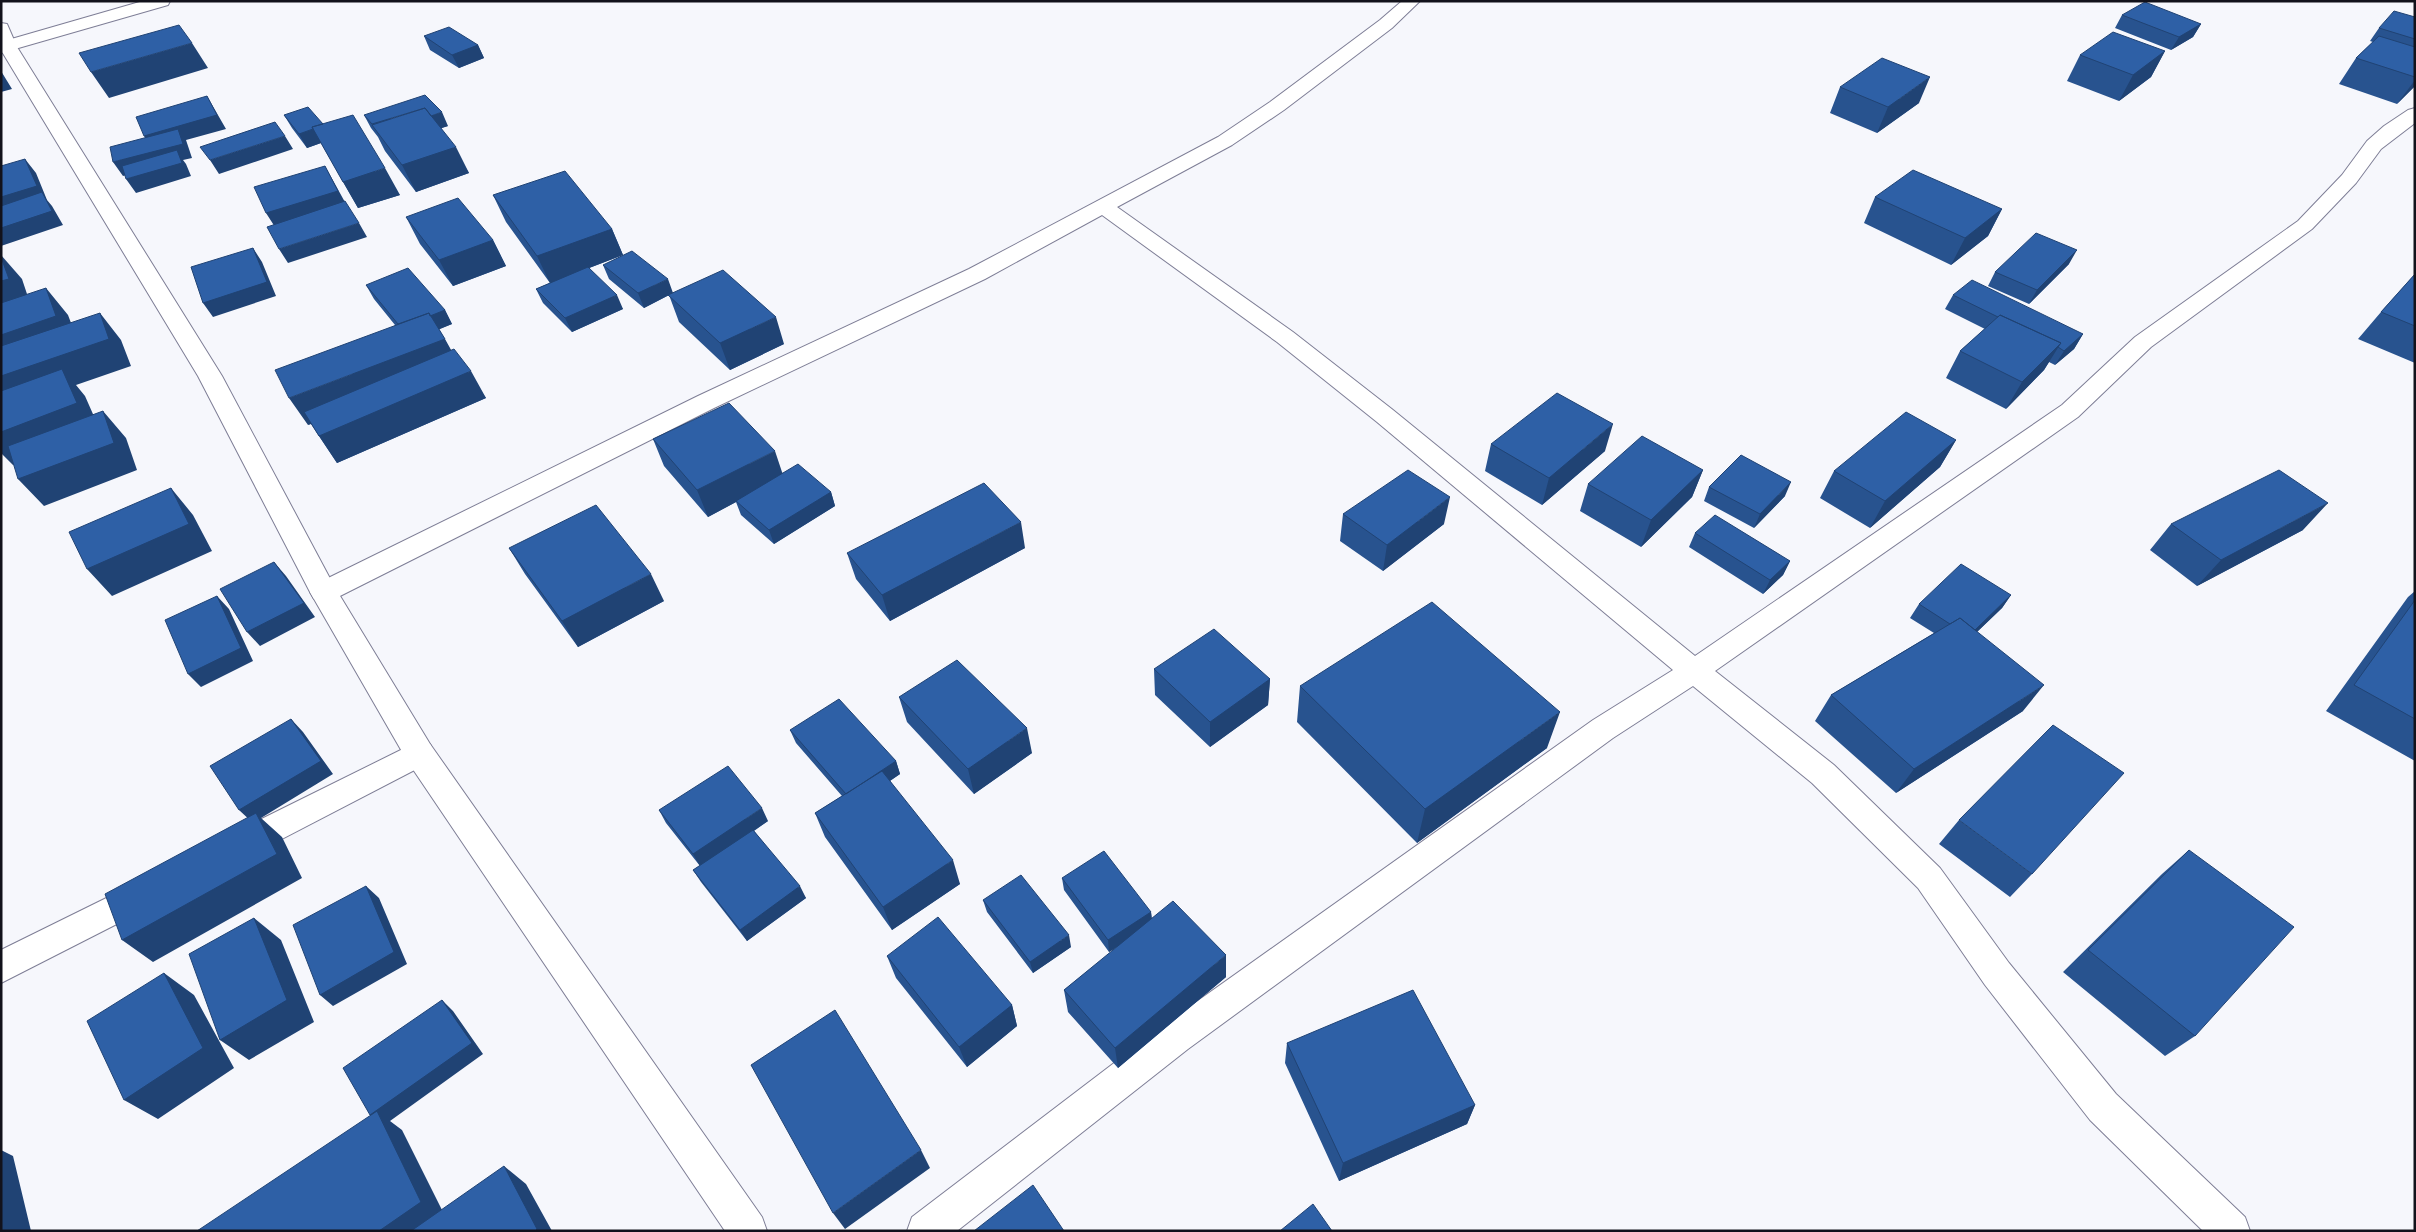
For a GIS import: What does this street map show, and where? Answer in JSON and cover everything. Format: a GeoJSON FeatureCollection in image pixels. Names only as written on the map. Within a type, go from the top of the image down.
{"type":"FeatureCollection","features":[{"type":"Feature","properties":{"kind":"street"},"geometry":{"type":"LineString","coordinates":[[162,1],[3,41],[210,376],[324,592],[419,753],[748,1231]]}},
{"type":"Feature","properties":{"kind":"street"},"geometry":{"type":"LineString","coordinates":[[324,592],[706,402],[977,274],[1104,207],[1225,141],[1284,101],[1386,24],[1412,1]]}},
{"type":"Feature","properties":{"kind":"street"},"geometry":{"type":"LineString","coordinates":[[926,1231],[1176,1038],[1603,729],[1694,671],[2070,411],[2143,342],[2184,311],[2262,258],[2304,225],[2349,179],[2374,145],[2391,130],[2415,114]]}},
{"type":"Feature","properties":{"kind":"street"},"geometry":{"type":"LineString","coordinates":[[1104,207],[1285,337],[1378,410],[1694,671],[1823,774],[1929,878],[1997,974],[2103,1107],[2231,1231]]}},
{"type":"Feature","properties":{"kind":"street"},"geometry":{"type":"LineString","coordinates":[[215,858],[419,753]]}},
{"type":"Feature","properties":{"kind":"street"},"geometry":{"type":"LineString","coordinates":[[1,967],[171,881]]}},
{"type":"Feature","properties":{"kind":"building"},"geometry":{"type":"Polygon","coordinates":[[[2145,2],[2201,24],[2179,37],[2122,15],[2145,2]]]}},
{"type":"Feature","properties":{"kind":"building"},"geometry":{"type":"Polygon","coordinates":[[[2394,11],[2415,17],[2415,39],[2379,28],[2394,11]]]}},
{"type":"Feature","properties":{"kind":"building"},"geometry":{"type":"Polygon","coordinates":[[[179,25],[192,43],[91,72],[79,53],[179,25]]]}},
{"type":"Feature","properties":{"kind":"building"},"geometry":{"type":"Polygon","coordinates":[[[449,27],[478,45],[452,55],[424,36],[449,27]]]}},
{"type":"Feature","properties":{"kind":"building"},"geometry":{"type":"Polygon","coordinates":[[[2113,32],[2165,51],[2133,75],[2080,55],[2113,32]]]}},
{"type":"Feature","properties":{"kind":"building"},"geometry":{"type":"Polygon","coordinates":[[[2379,36],[2415,47],[2415,77],[2356,58],[2379,36]]]}},
{"type":"Feature","properties":{"kind":"building"},"geometry":{"type":"Polygon","coordinates":[[[1882,58],[1930,77],[1888,107],[1840,87],[1882,58]]]}},
{"type":"Feature","properties":{"kind":"building"},"geometry":{"type":"Polygon","coordinates":[[[425,95],[442,112],[431,116],[425,108],[372,124],[364,115],[425,95]]]}},
{"type":"Feature","properties":{"kind":"building"},"geometry":{"type":"Polygon","coordinates":[[[207,96],[217,115],[144,136],[136,117],[207,96]]]}},
{"type":"Feature","properties":{"kind":"building"},"geometry":{"type":"Polygon","coordinates":[[[308,107],[323,124],[299,134],[284,115],[308,107]]]}},
{"type":"Feature","properties":{"kind":"building"},"geometry":{"type":"Polygon","coordinates":[[[425,108],[456,147],[402,165],[372,125],[425,108]]]}},
{"type":"Feature","properties":{"kind":"building"},"geometry":{"type":"Polygon","coordinates":[[[353,115],[385,168],[343,182],[312,127],[353,115]]]}},
{"type":"Feature","properties":{"kind":"building"},"geometry":{"type":"Polygon","coordinates":[[[275,122],[285,136],[210,160],[200,147],[275,122]]]}},
{"type":"Feature","properties":{"kind":"building"},"geometry":{"type":"Polygon","coordinates":[[[178,129],[183,144],[113,162],[110,147],[178,129]]]}},
{"type":"Feature","properties":{"kind":"building"},"geometry":{"type":"Polygon","coordinates":[[[177,150],[182,163],[126,179],[122,166],[177,150]]]}},
{"type":"Feature","properties":{"kind":"building"},"geometry":{"type":"Polygon","coordinates":[[[25,159],[37,186],[1,197],[1,166],[25,159]]]}},
{"type":"Feature","properties":{"kind":"building"},"geometry":{"type":"Polygon","coordinates":[[[325,166],[338,191],[266,213],[254,187],[325,166]]]}},
{"type":"Feature","properties":{"kind":"building"},"geometry":{"type":"Polygon","coordinates":[[[1913,170],[2002,209],[1965,238],[1875,197],[1913,170]]]}},
{"type":"Feature","properties":{"kind":"building"},"geometry":{"type":"Polygon","coordinates":[[[565,171],[612,229],[537,256],[493,195],[565,171]]]}},
{"type":"Feature","properties":{"kind":"building"},"geometry":{"type":"Polygon","coordinates":[[[42,192],[52,211],[1,228],[1,206],[42,192]]]}},
{"type":"Feature","properties":{"kind":"building"},"geometry":{"type":"Polygon","coordinates":[[[458,198],[493,240],[439,260],[406,217],[458,198]]]}},
{"type":"Feature","properties":{"kind":"building"},"geometry":{"type":"Polygon","coordinates":[[[345,201],[359,223],[279,249],[267,227],[345,201]]]}},
{"type":"Feature","properties":{"kind":"building"},"geometry":{"type":"Polygon","coordinates":[[[2036,233],[2077,250],[2037,290],[1995,272],[2036,233]]]}},
{"type":"Feature","properties":{"kind":"building"},"geometry":{"type":"Polygon","coordinates":[[[253,248],[267,282],[203,303],[191,267],[253,248]]]}},
{"type":"Feature","properties":{"kind":"building"},"geometry":{"type":"Polygon","coordinates":[[[632,251],[668,279],[638,293],[603,265],[632,251]]]}},
{"type":"Feature","properties":{"kind":"building"},"geometry":{"type":"Polygon","coordinates":[[[1,257],[9,279],[1,281],[1,257]]]}},
{"type":"Feature","properties":{"kind":"building"},"geometry":{"type":"Polygon","coordinates":[[[588,267],[617,295],[565,318],[536,289],[588,267]]]}},
{"type":"Feature","properties":{"kind":"building"},"geometry":{"type":"Polygon","coordinates":[[[408,268],[445,310],[430,316],[429,313],[398,324],[366,285],[408,268]]]}},
{"type":"Feature","properties":{"kind":"building"},"geometry":{"type":"Polygon","coordinates":[[[723,270],[776,317],[720,343],[668,295],[723,270]]]}},
{"type":"Feature","properties":{"kind":"building"},"geometry":{"type":"Polygon","coordinates":[[[2415,274],[2415,326],[2381,312],[2415,274]]]}},
{"type":"Feature","properties":{"kind":"building"},"geometry":{"type":"Polygon","coordinates":[[[1972,280],[2083,334],[2064,351],[2058,347],[2061,343],[2000,315],[1998,317],[1953,295],[1972,280]]]}},
{"type":"Feature","properties":{"kind":"building"},"geometry":{"type":"Polygon","coordinates":[[[46,288],[56,316],[1,335],[1,303],[46,288]]]}},
{"type":"Feature","properties":{"kind":"building"},"geometry":{"type":"Polygon","coordinates":[[[100,313],[109,339],[1,376],[1,346],[100,313]]]}},
{"type":"Feature","properties":{"kind":"building"},"geometry":{"type":"Polygon","coordinates":[[[429,313],[445,339],[289,398],[275,370],[429,313]]]}},
{"type":"Feature","properties":{"kind":"building"},"geometry":{"type":"Polygon","coordinates":[[[2000,315],[2061,343],[2022,382],[1960,351],[2000,315]]]}},
{"type":"Feature","properties":{"kind":"building"},"geometry":{"type":"Polygon","coordinates":[[[454,349],[471,371],[319,436],[304,412],[454,349]]]}},
{"type":"Feature","properties":{"kind":"building"},"geometry":{"type":"Polygon","coordinates":[[[62,369],[77,403],[1,432],[1,391],[62,369]]]}},
{"type":"Feature","properties":{"kind":"building"},"geometry":{"type":"Polygon","coordinates":[[[1557,393],[1613,424],[1549,478],[1491,444],[1557,393]]]}},
{"type":"Feature","properties":{"kind":"building"},"geometry":{"type":"Polygon","coordinates":[[[729,403],[775,451],[697,490],[653,439],[729,403]]]}},
{"type":"Feature","properties":{"kind":"building"},"geometry":{"type":"Polygon","coordinates":[[[103,411],[114,443],[18,479],[8,446],[103,411]]]}},
{"type":"Feature","properties":{"kind":"building"},"geometry":{"type":"Polygon","coordinates":[[[1906,412],[1956,440],[1885,501],[1834,471],[1906,412]]]}},
{"type":"Feature","properties":{"kind":"building"},"geometry":{"type":"Polygon","coordinates":[[[1642,436],[1703,470],[1651,520],[1588,484],[1642,436]]]}},
{"type":"Feature","properties":{"kind":"building"},"geometry":{"type":"Polygon","coordinates":[[[1741,455],[1791,482],[1760,514],[1709,487],[1741,455]]]}},
{"type":"Feature","properties":{"kind":"building"},"geometry":{"type":"Polygon","coordinates":[[[798,464],[831,492],[769,530],[736,501],[798,464]]]}},
{"type":"Feature","properties":{"kind":"building"},"geometry":{"type":"Polygon","coordinates":[[[1408,470],[1450,497],[1387,545],[1343,514],[1408,470]]]}},
{"type":"Feature","properties":{"kind":"building"},"geometry":{"type":"Polygon","coordinates":[[[2279,470],[2328,503],[2221,560],[2171,524],[2279,470]]]}},
{"type":"Feature","properties":{"kind":"building"},"geometry":{"type":"Polygon","coordinates":[[[984,483],[1021,522],[882,595],[847,553],[984,483]]]}},
{"type":"Feature","properties":{"kind":"building"},"geometry":{"type":"Polygon","coordinates":[[[171,488],[189,524],[87,569],[69,532],[171,488]]]}},
{"type":"Feature","properties":{"kind":"building"},"geometry":{"type":"Polygon","coordinates":[[[596,505],[651,574],[562,621],[509,548],[596,505]]]}},
{"type":"Feature","properties":{"kind":"building"},"geometry":{"type":"Polygon","coordinates":[[[1715,515],[1790,561],[1770,580],[1695,533],[1715,515]]]}},
{"type":"Feature","properties":{"kind":"building"},"geometry":{"type":"Polygon","coordinates":[[[274,562],[304,603],[247,632],[220,589],[274,562]]]}},
{"type":"Feature","properties":{"kind":"building"},"geometry":{"type":"Polygon","coordinates":[[[1961,564],[2011,595],[1975,630],[1960,618],[1950,624],[1919,604],[1961,564]]]}},
{"type":"Feature","properties":{"kind":"building"},"geometry":{"type":"Polygon","coordinates":[[[217,596],[241,648],[188,674],[165,620],[217,596]]]}},
{"type":"Feature","properties":{"kind":"building"},"geometry":{"type":"Polygon","coordinates":[[[2415,600],[2415,719],[2354,685],[2415,600]]]}},
{"type":"Feature","properties":{"kind":"building"},"geometry":{"type":"Polygon","coordinates":[[[1432,602],[1560,712],[1425,809],[1300,686],[1432,602]]]}},
{"type":"Feature","properties":{"kind":"building"},"geometry":{"type":"Polygon","coordinates":[[[1960,618],[2044,685],[1914,769],[1831,695],[1960,618]]]}},
{"type":"Feature","properties":{"kind":"building"},"geometry":{"type":"Polygon","coordinates":[[[1214,629],[1270,679],[1210,722],[1154,669],[1214,629]]]}},
{"type":"Feature","properties":{"kind":"building"},"geometry":{"type":"Polygon","coordinates":[[[957,660],[1027,728],[968,769],[899,697],[957,660]]]}},
{"type":"Feature","properties":{"kind":"building"},"geometry":{"type":"Polygon","coordinates":[[[839,699],[896,761],[846,794],[790,730],[839,699]]]}},
{"type":"Feature","properties":{"kind":"building"},"geometry":{"type":"Polygon","coordinates":[[[291,719],[321,761],[239,810],[210,766],[291,719]]]}},
{"type":"Feature","properties":{"kind":"building"},"geometry":{"type":"Polygon","coordinates":[[[2053,725],[2124,773],[2032,874],[1959,820],[2053,725]]]}},
{"type":"Feature","properties":{"kind":"building"},"geometry":{"type":"Polygon","coordinates":[[[728,766],[762,808],[693,854],[659,810],[728,766]]]}},
{"type":"Feature","properties":{"kind":"building"},"geometry":{"type":"Polygon","coordinates":[[[882,771],[953,860],[883,907],[815,813],[882,771]]]}},
{"type":"Feature","properties":{"kind":"building"},"geometry":{"type":"Polygon","coordinates":[[[256,813],[277,854],[122,940],[105,894],[256,813]]]}},
{"type":"Feature","properties":{"kind":"building"},"geometry":{"type":"Polygon","coordinates":[[[753,830],[800,886],[740,930],[693,870],[753,830]]]}},
{"type":"Feature","properties":{"kind":"building"},"geometry":{"type":"Polygon","coordinates":[[[2189,850],[2294,927],[2195,1036],[2088,950],[2189,850]]]}},
{"type":"Feature","properties":{"kind":"building"},"geometry":{"type":"Polygon","coordinates":[[[1104,851],[1151,912],[1108,940],[1062,878],[1104,851]]]}},
{"type":"Feature","properties":{"kind":"building"},"geometry":{"type":"Polygon","coordinates":[[[1021,875],[1069,935],[1030,962],[983,900],[1021,875]]]}},
{"type":"Feature","properties":{"kind":"building"},"geometry":{"type":"Polygon","coordinates":[[[366,886],[394,952],[320,995],[293,925],[366,886]]]}},
{"type":"Feature","properties":{"kind":"building"},"geometry":{"type":"Polygon","coordinates":[[[1173,901],[1226,955],[1115,1048],[1064,990],[1173,901]]]}},
{"type":"Feature","properties":{"kind":"building"},"geometry":{"type":"Polygon","coordinates":[[[938,917],[1012,1005],[959,1047],[887,956],[938,917]]]}},
{"type":"Feature","properties":{"kind":"building"},"geometry":{"type":"Polygon","coordinates":[[[254,918],[287,1000],[220,1040],[189,954],[254,918]]]}},
{"type":"Feature","properties":{"kind":"building"},"geometry":{"type":"Polygon","coordinates":[[[164,973],[203,1048],[124,1100],[87,1021],[164,973]]]}},
{"type":"Feature","properties":{"kind":"building"},"geometry":{"type":"Polygon","coordinates":[[[1413,990],[1475,1105],[1343,1163],[1287,1043],[1413,990]]]}},
{"type":"Feature","properties":{"kind":"building"},"geometry":{"type":"Polygon","coordinates":[[[442,1000],[472,1043],[370,1115],[343,1068],[442,1000]]]}},
{"type":"Feature","properties":{"kind":"building"},"geometry":{"type":"Polygon","coordinates":[[[835,1010],[921,1150],[833,1213],[751,1065],[835,1010]]]}},
{"type":"Feature","properties":{"kind":"building"},"geometry":{"type":"Polygon","coordinates":[[[377,1111],[421,1202],[379,1231],[197,1231],[377,1111]]]}},
{"type":"Feature","properties":{"kind":"building"},"geometry":{"type":"Polygon","coordinates":[[[504,1166],[537,1229],[535,1231],[411,1231],[504,1166]]]}},
{"type":"Feature","properties":{"kind":"building"},"geometry":{"type":"Polygon","coordinates":[[[1033,1185],[1064,1231],[974,1231],[1033,1185]]]}},
{"type":"Feature","properties":{"kind":"building"},"geometry":{"type":"Polygon","coordinates":[[[1313,1204],[1332,1231],[1280,1231],[1313,1204]]]}}]}
